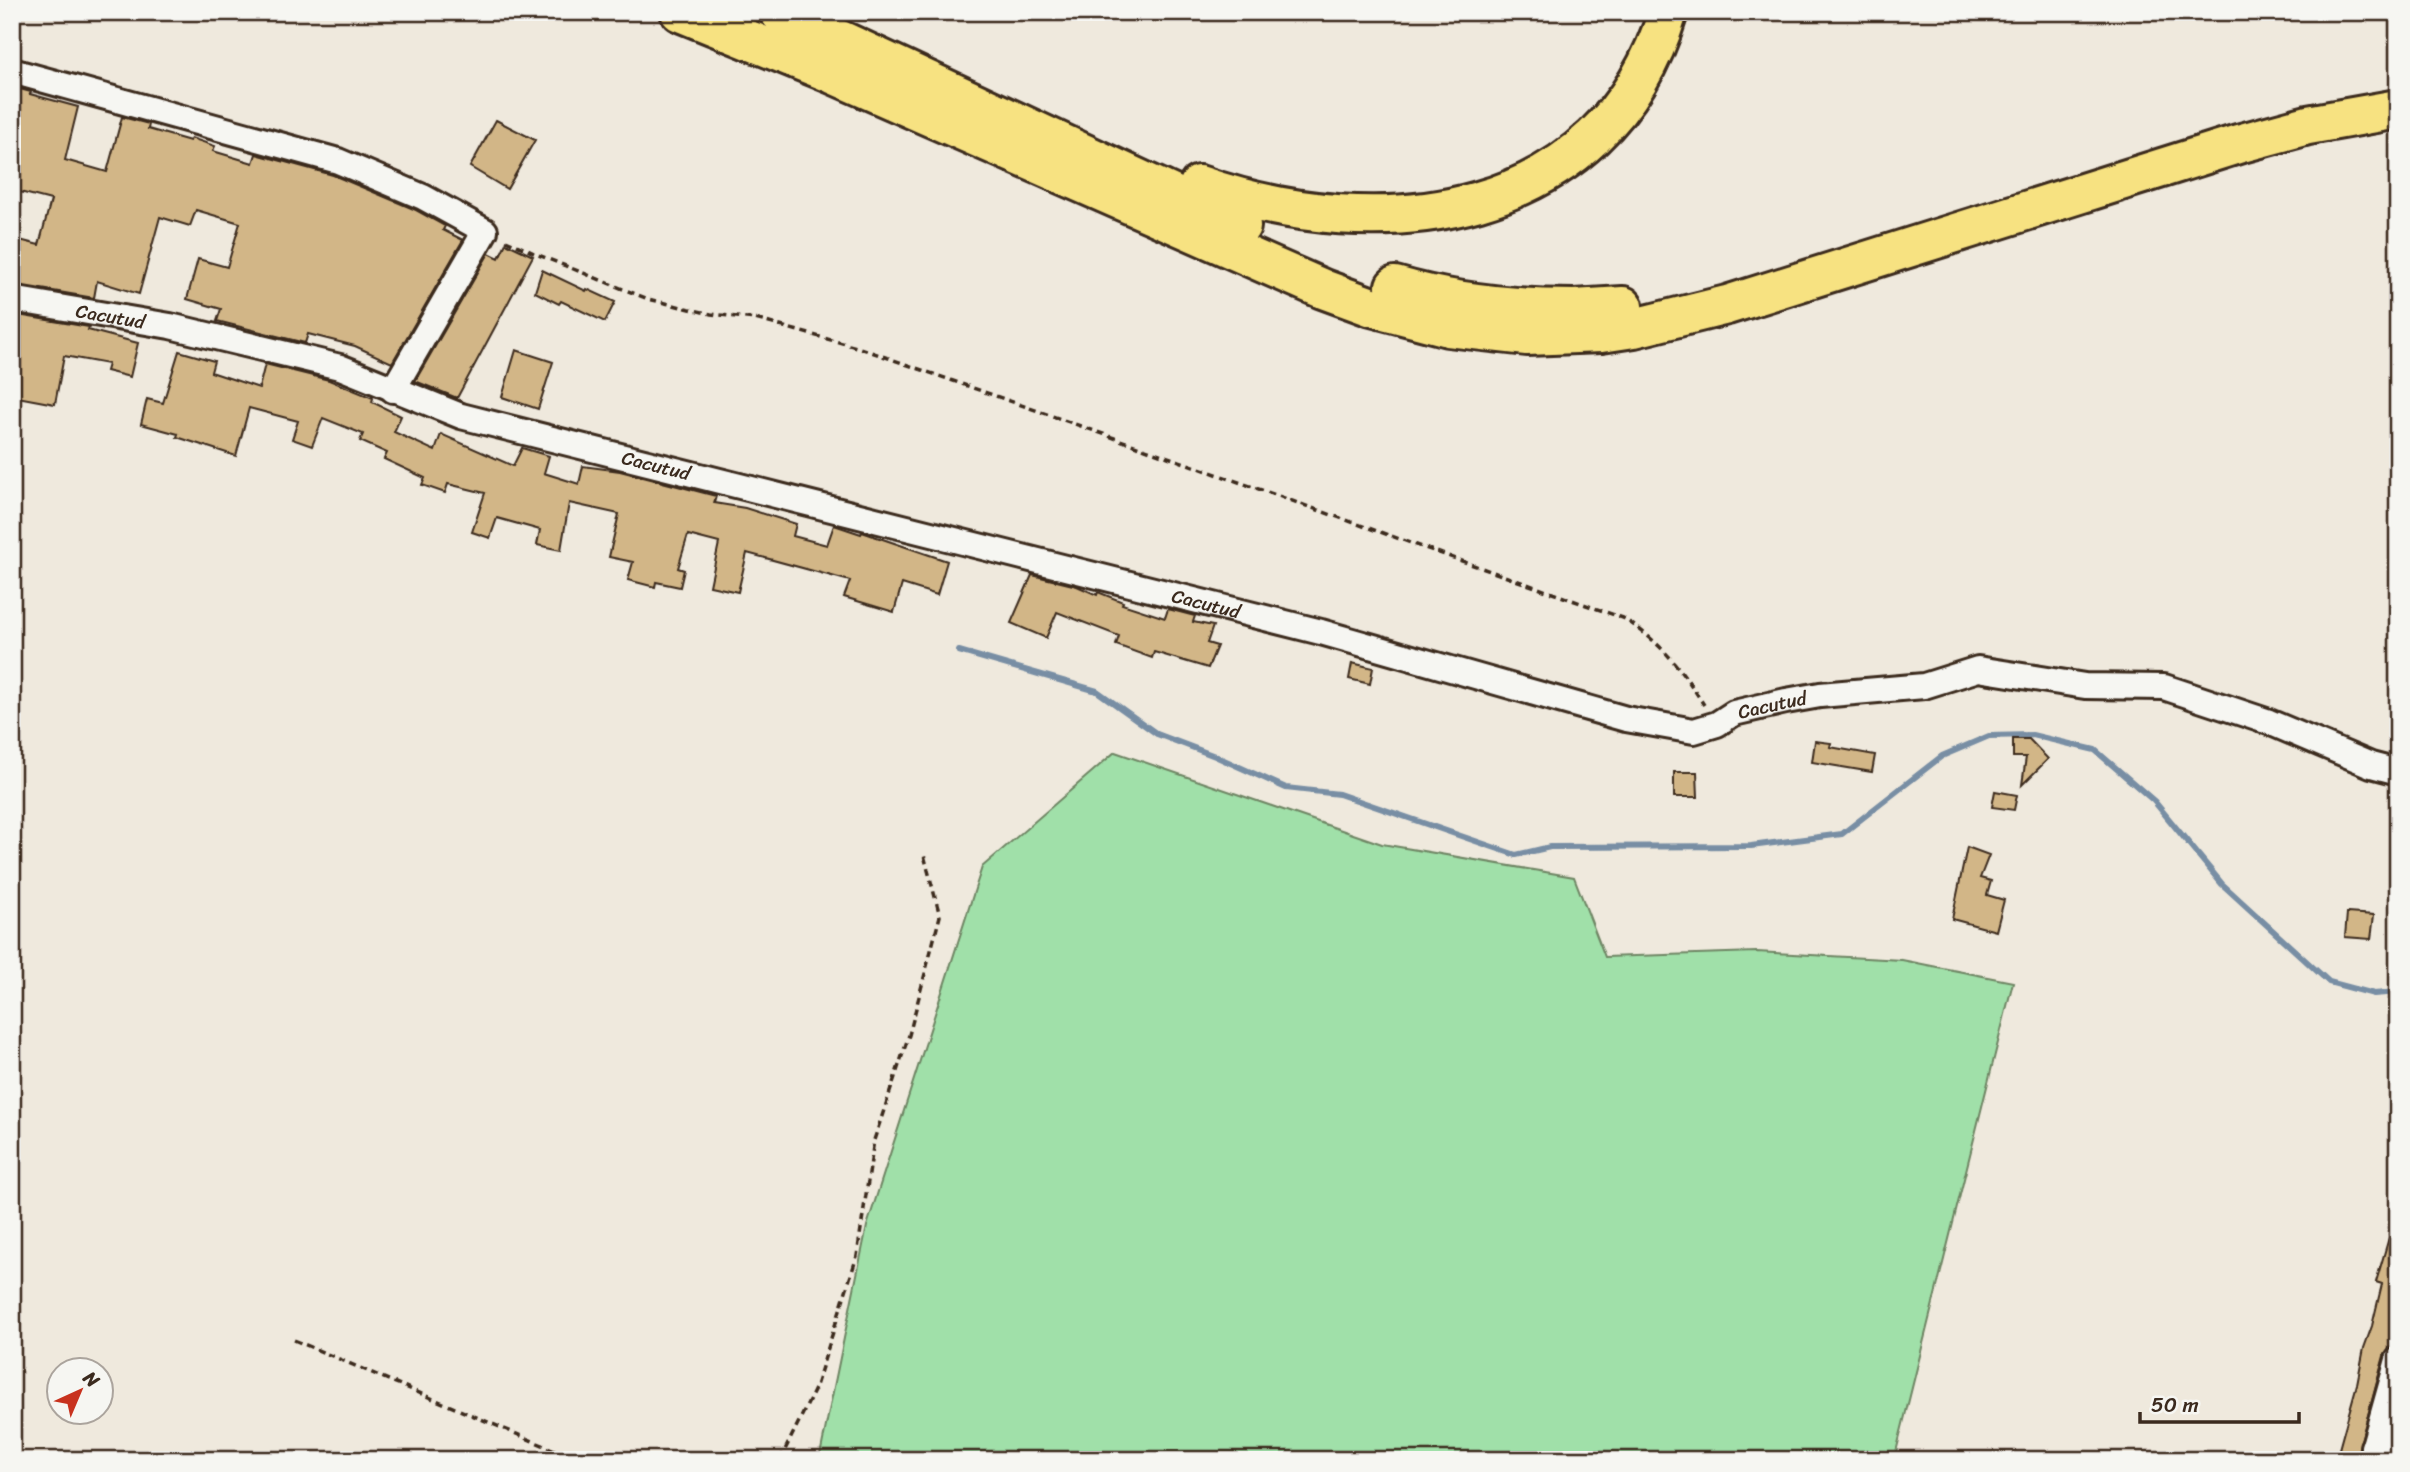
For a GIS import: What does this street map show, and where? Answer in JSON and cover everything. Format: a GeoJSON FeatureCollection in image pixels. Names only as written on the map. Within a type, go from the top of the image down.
{"type":"FeatureCollection","features":[{"type":"Feature","properties":{"kind":"highway"},"geometry":{"type":"LineString","coordinates":[[680,12],[832,74],[1286,274],[1372,307],[1448,327],[1490,333],[1568,336],[1634,328],[1727,305],[2238,144],[2308,125],[2398,108]]}},
{"type":"Feature","properties":{"kind":"highway"},"geometry":{"type":"LineString","coordinates":[[779,12],[1092,159],[1302,253],[1400,288],[1455,300],[1537,308],[1727,305]]}},
{"type":"Feature","properties":{"kind":"highway"},"geometry":{"type":"LineString","coordinates":[[952,91],[1069,138],[1272,206],[1337,215],[1415,215],[1460,208],[1504,193],[1547,172],[1571,155],[1607,123],[1636,86],[1654,52],[1668,12]]}},
{"type":"Feature","properties":{"kind":"street"},"geometry":{"type":"LineString","coordinates":[[12,71],[338,161],[423,197],[485,231],[393,390]]}},
{"type":"Feature","properties":{"kind":"street","name":"Cacutud"},"geometry":{"type":"LineString","coordinates":[[12,299],[170,326],[340,367],[461,416],[1307,629],[1626,719],[1694,731],[1717,724],[1734,713],[1786,701],[1820,695],[1924,686],[1978,669],[1996,670],[2045,681],[2164,687],[2269,722],[2371,765],[2398,772]]}},
{"type":"Feature","properties":{"kind":"street"},"geometry":{"type":"LineString","coordinates":[[2397,1369],[2372,1453],[2398,1453]]}},
{"type":"Feature","properties":{"kind":"path"},"geometry":{"type":"LineString","coordinates":[[485,231],[648,299],[711,314],[755,319],[860,348],[1623,618],[1661,646],[1685,675],[1717,724]]}},
{"type":"Feature","properties":{"kind":"path"},"geometry":{"type":"LineString","coordinates":[[780,1460],[814,1389],[857,1256],[874,1140],[909,1035],[940,916],[924,855]]}},
{"type":"Feature","properties":{"kind":"path"},"geometry":{"type":"LineString","coordinates":[[294,1340],[578,1460]]}},
{"type":"Feature","properties":{"kind":"green space"},"geometry":{"type":"Polygon","coordinates":[[[1115,752],[1382,844],[1574,877],[1605,957],[1757,952],[1902,960],[2013,982],[1894,1460],[819,1460],[867,1226],[982,867],[1115,752]]]}},
{"type":"Feature","properties":{"kind":"building"},"geometry":{"type":"Polygon","coordinates":[[[12,87],[78,107],[65,160],[107,172],[122,117],[149,124],[148,129],[215,146],[213,151],[253,163],[256,154],[333,175],[416,210],[445,226],[443,230],[463,240],[392,363],[355,346],[308,334],[305,343],[217,321],[221,309],[187,299],[198,259],[227,267],[240,223],[196,210],[190,226],[160,217],[139,294],[97,281],[94,298],[12,284],[12,238],[39,245],[51,200],[12,190],[12,87]]]}},
{"type":"Feature","properties":{"kind":"building"},"geometry":{"type":"Polygon","coordinates":[[[496,120],[535,140],[507,189],[470,167],[496,120]]]}},
{"type":"Feature","properties":{"kind":"building"},"geometry":{"type":"Polygon","coordinates":[[[506,243],[533,256],[457,398],[415,381],[489,253],[499,258],[506,243]]]}},
{"type":"Feature","properties":{"kind":"building"},"geometry":{"type":"Polygon","coordinates":[[[542,270],[615,302],[605,322],[535,292],[542,270]]]}},
{"type":"Feature","properties":{"kind":"building"},"geometry":{"type":"Polygon","coordinates":[[[12,314],[89,327],[88,330],[138,343],[130,377],[106,371],[108,364],[64,356],[55,404],[12,396],[12,314]]]}},
{"type":"Feature","properties":{"kind":"building"},"geometry":{"type":"Polygon","coordinates":[[[516,350],[553,362],[538,409],[502,397],[516,350]]]}},
{"type":"Feature","properties":{"kind":"building"},"geometry":{"type":"Polygon","coordinates":[[[179,351],[214,361],[211,372],[259,388],[265,364],[329,380],[373,398],[372,402],[401,416],[394,432],[435,451],[441,434],[513,466],[522,448],[549,456],[544,473],[579,484],[583,466],[620,471],[716,496],[714,503],[745,508],[796,524],[793,536],[827,545],[834,525],[861,534],[862,532],[947,561],[937,595],[902,584],[894,612],[844,597],[850,581],[747,553],[738,592],[710,586],[719,543],[688,535],[678,568],[684,570],[680,587],[656,582],[655,587],[628,580],[633,562],[609,557],[619,514],[569,503],[561,550],[537,545],[540,530],[497,518],[490,538],[472,532],[485,493],[448,484],[445,493],[422,485],[425,478],[384,459],[387,453],[360,441],[363,434],[323,418],[312,446],[292,439],[298,421],[249,408],[236,456],[177,437],[178,434],[141,424],[147,399],[163,403],[179,351]]]}},
{"type":"Feature","properties":{"kind":"building"},"geometry":{"type":"Polygon","coordinates":[[[1032,575],[1077,586],[1097,595],[1098,592],[1123,602],[1122,604],[1165,618],[1168,609],[1195,616],[1193,622],[1213,626],[1207,643],[1217,646],[1208,668],[1154,652],[1152,658],[1116,645],[1119,636],[1057,612],[1046,638],[1011,623],[1032,575]]]}},
{"type":"Feature","properties":{"kind":"building"},"geometry":{"type":"Polygon","coordinates":[[[1352,663],[1373,668],[1370,684],[1349,679],[1352,663]]]}},
{"type":"Feature","properties":{"kind":"building"},"geometry":{"type":"Polygon","coordinates":[[[2013,739],[2029,739],[2048,759],[2022,785],[2026,757],[2013,757],[2013,739]]]}},
{"type":"Feature","properties":{"kind":"building"},"geometry":{"type":"Polygon","coordinates":[[[1815,741],[1831,743],[1830,747],[1875,755],[1872,772],[1812,762],[1815,741]]]}},
{"type":"Feature","properties":{"kind":"building"},"geometry":{"type":"Polygon","coordinates":[[[1674,772],[1697,772],[1698,797],[1674,797],[1674,772]]]}},
{"type":"Feature","properties":{"kind":"building"},"geometry":{"type":"Polygon","coordinates":[[[1995,791],[2017,795],[2014,810],[1992,807],[1995,791]]]}},
{"type":"Feature","properties":{"kind":"building"},"geometry":{"type":"Polygon","coordinates":[[[1967,847],[1989,855],[1980,878],[1991,881],[1987,895],[2004,900],[1996,931],[1952,919],[1967,847]]]}},
{"type":"Feature","properties":{"kind":"building"},"geometry":{"type":"Polygon","coordinates":[[[2347,913],[2374,915],[2371,939],[2345,937],[2347,913]]]}},
{"type":"Feature","properties":{"kind":"building"},"geometry":{"type":"Polygon","coordinates":[[[2393,1224],[2398,1225],[2398,1316],[2391,1342],[2394,1343],[2384,1356],[2356,1460],[2336,1460],[2372,1326],[2382,1284],[2376,1282],[2393,1224]]]}},
{"type":"Feature","properties":{"kind":"waterway"},"geometry":{"type":"LineString","coordinates":[[959,651],[1097,691],[1157,734],[1215,756],[1286,788],[1339,794],[1516,855],[1550,847],[1751,846],[1842,834],[1942,756],[1989,736],[2032,735],[2095,750],[2154,801],[2222,884],[2329,982],[2374,994],[2398,992]]}}]}
